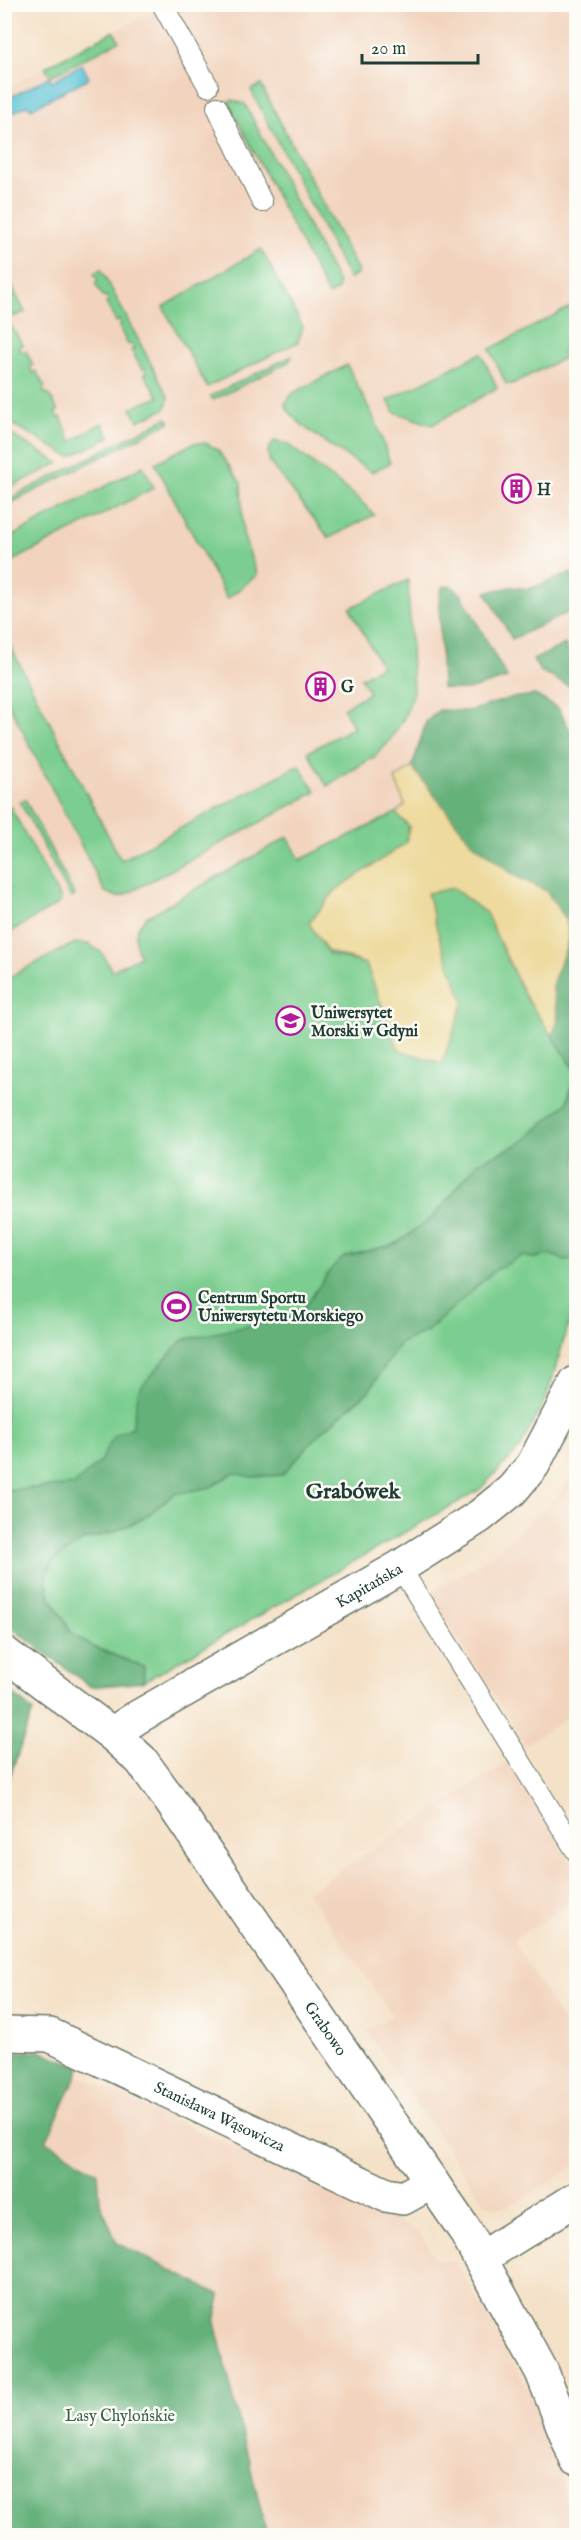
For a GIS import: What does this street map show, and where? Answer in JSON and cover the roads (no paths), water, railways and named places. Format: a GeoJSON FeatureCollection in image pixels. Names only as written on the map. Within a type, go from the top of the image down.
{"type":"FeatureCollection","features":[{"type":"Feature","properties":{"kind":"street","name":"Kapitańska"},"geometry":{"type":"LineString","coordinates":[[112,1734],[136,1718],[400,1567],[480,1516],[512,1490],[533,1465],[576,1383]]}},
{"type":"Feature","properties":{"kind":"street","name":"Grabowo"},"geometry":{"type":"LineString","coordinates":[[4,1653],[112,1734],[141,1760],[171,1800],[432,2182],[481,2258],[542,2372],[576,2458]]}},
{"type":"Feature","properties":{"kind":"street","name":"Stanisława Wąsowicza"},"geometry":{"type":"LineString","coordinates":[[4,2034],[50,2035],[386,2195],[403,2198],[432,2182]]}},
{"type":"Feature","properties":{"kind":"street"},"geometry":{"type":"LineString","coordinates":[[481,2258],[576,2199]]}},
{"type":"Feature","properties":{"kind":"lane"},"geometry":{"type":"LineString","coordinates":[[162,4],[208,86]]}},
{"type":"Feature","properties":{"kind":"lane"},"geometry":{"type":"LineString","coordinates":[[217,107],[262,202]]}},
{"type":"Feature","properties":{"kind":"lane"},"geometry":{"type":"LineString","coordinates":[[400,1567],[576,1851]]}},
{"type":"Feature","properties":{"kind":"water"},"geometry":{"type":"Polygon","coordinates":[[[82,64],[89,78],[31,109],[28,105],[10,114],[5,100],[49,77],[52,81],[82,64]]]}},
{"type":"Feature","properties":{"kind":"place","name":"H"},"geometry":{"type":"Point","coordinates":[516,489]}},
{"type":"Feature","properties":{"kind":"place","name":"G"},"geometry":{"type":"Point","coordinates":[320,686]}},
{"type":"Feature","properties":{"kind":"place","name":"Uniwersytet Morski w Gdyni"},"geometry":{"type":"Point","coordinates":[290,1021]}},
{"type":"Feature","properties":{"kind":"place","name":"Centrum Sportu Uniwersytetu Morskiego"},"geometry":{"type":"Point","coordinates":[177,1306]}},
{"type":"Feature","properties":{"kind":"district","name":"Grabówek"},"geometry":{"type":"Point","coordinates":[353,1490]}},
{"type":"Feature","properties":{"kind":"park label","name":"Lasy Chylońskie"},"geometry":{"type":"Point","coordinates":[120,2415]}}]}
